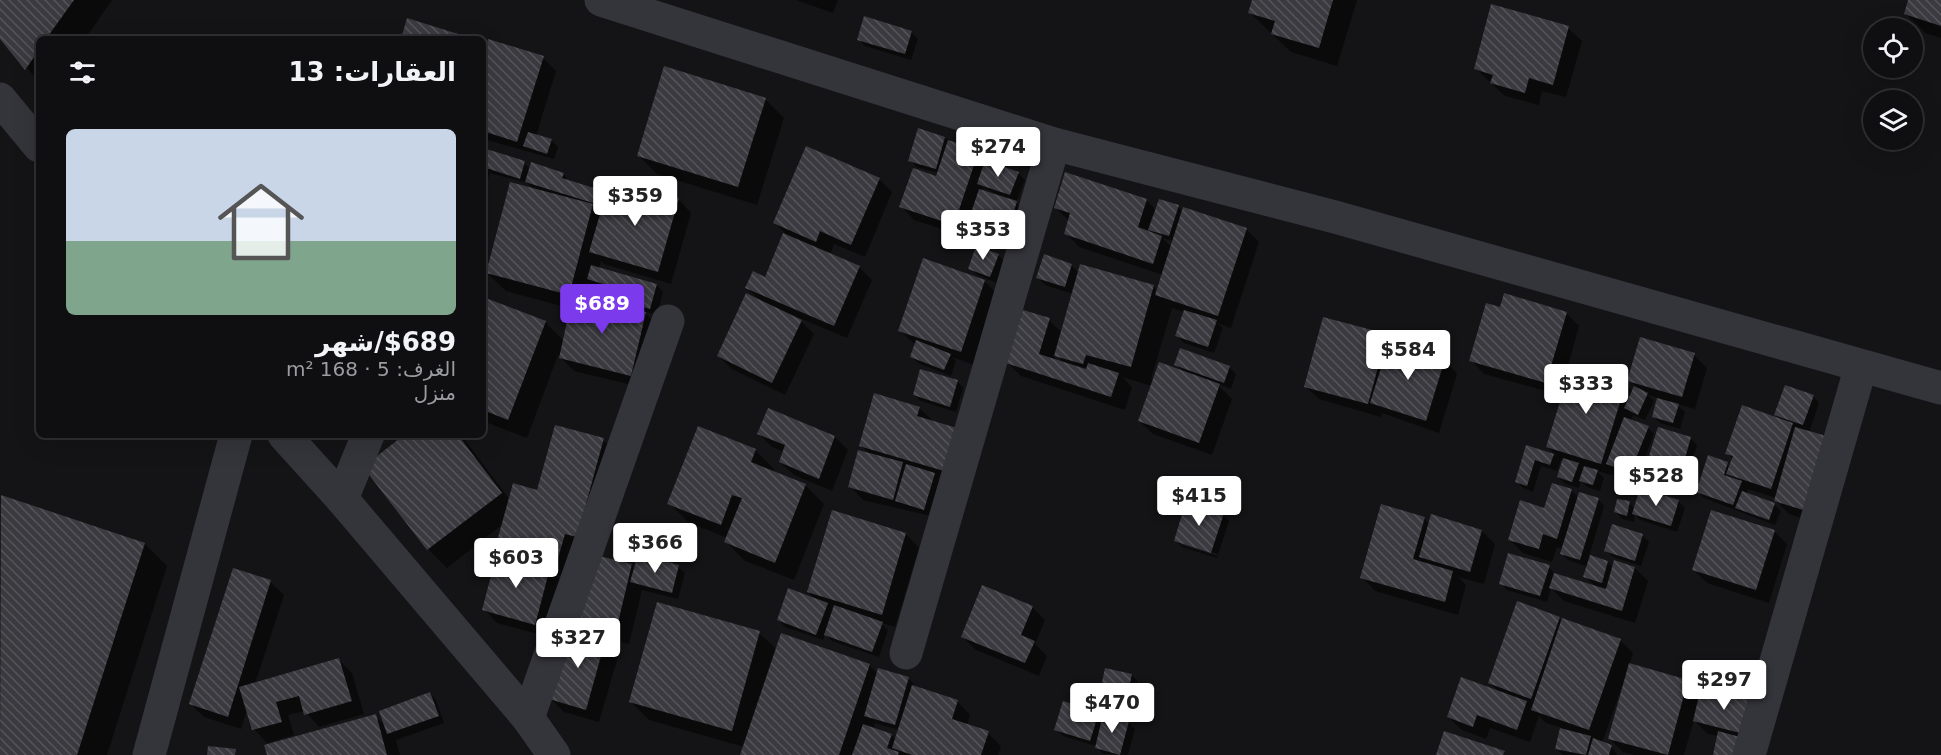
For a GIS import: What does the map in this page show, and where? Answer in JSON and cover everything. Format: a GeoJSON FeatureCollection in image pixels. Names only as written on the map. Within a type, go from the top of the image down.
{"type":"FeatureCollection","features":[{"type":"Feature","properties":{"kind":"street"},"geometry":{"type":"LineString","coordinates":[[601,0],[641,5],[1054,144],[1335,217],[1941,388]]}},
{"type":"Feature","properties":{"kind":"street"},"geometry":{"type":"LineString","coordinates":[[0,99],[36,142]]}},
{"type":"Feature","properties":{"kind":"street"},"geometry":{"type":"LineString","coordinates":[[906,653],[1054,144]]}},
{"type":"Feature","properties":{"kind":"street"},"geometry":{"type":"LineString","coordinates":[[528,718],[668,321]]}},
{"type":"Feature","properties":{"kind":"street"},"geometry":{"type":"LineString","coordinates":[[1749,755],[1861,366]]}},
{"type":"Feature","properties":{"kind":"street"},"geometry":{"type":"LineString","coordinates":[[149,755],[235,438]]}},
{"type":"Feature","properties":{"kind":"street"},"geometry":{"type":"LineString","coordinates":[[287,438],[528,718],[554,755]]}},
{"type":"Feature","properties":{"kind":"street"},"geometry":{"type":"LineString","coordinates":[[342,500],[367,438]]}},
{"type":"Feature","properties":{"kind":"building"},"geometry":{"type":"Polygon","coordinates":[[[0,0],[74,0],[48,36],[36,36],[36,54],[25,70],[0,39],[0,0]]]}},
{"type":"Feature","properties":{"kind":"building"},"geometry":{"type":"Polygon","coordinates":[[[1252,0],[1333,0],[1319,48],[1271,34],[1275,21],[1248,13],[1252,0]]]}},
{"type":"Feature","properties":{"kind":"building"},"geometry":{"type":"Polygon","coordinates":[[[1908,0],[1941,0],[1941,26],[1923,20],[1923,18],[1904,14],[1908,0]]]}},
{"type":"Feature","properties":{"kind":"building"},"geometry":{"type":"Polygon","coordinates":[[[1491,4],[1569,26],[1553,85],[1529,78],[1525,93],[1490,83],[1493,75],[1474,69],[1491,4]]]}},
{"type":"Feature","properties":{"kind":"building"},"geometry":{"type":"Polygon","coordinates":[[[864,16],[912,31],[905,54],[857,40],[864,16]]]}},
{"type":"Feature","properties":{"kind":"building"},"geometry":{"type":"Polygon","coordinates":[[[407,18],[465,36],[402,36],[407,18]]]}},
{"type":"Feature","properties":{"kind":"building"},"geometry":{"type":"Polygon","coordinates":[[[488,39],[544,56],[517,142],[486,132],[486,46],[488,39]]]}},
{"type":"Feature","properties":{"kind":"building"},"geometry":{"type":"Polygon","coordinates":[[[664,66],[766,98],[738,187],[637,156],[664,66]]]}},
{"type":"Feature","properties":{"kind":"building"},"geometry":{"type":"Polygon","coordinates":[[[918,128],[945,137],[936,169],[908,161],[918,128]]]}},
{"type":"Feature","properties":{"kind":"building"},"geometry":{"type":"Polygon","coordinates":[[[528,132],[552,139],[547,154],[523,146],[528,132]]]}},
{"type":"Feature","properties":{"kind":"building"},"geometry":{"type":"Polygon","coordinates":[[[948,140],[979,150],[954,225],[899,207],[913,168],[936,176],[948,140]]]}},
{"type":"Feature","properties":{"kind":"building"},"geometry":{"type":"Polygon","coordinates":[[[806,146],[880,178],[851,245],[820,231],[816,242],[773,223],[806,146]]]}},
{"type":"Feature","properties":{"kind":"building"},"geometry":{"type":"Polygon","coordinates":[[[486,149],[525,161],[520,179],[486,168],[486,149]]]}},
{"type":"Feature","properties":{"kind":"building"},"geometry":{"type":"Polygon","coordinates":[[[985,160],[1019,172],[1010,195],[977,184],[985,160]]]}},
{"type":"Feature","properties":{"kind":"building"},"geometry":{"type":"Polygon","coordinates":[[[531,162],[564,173],[562,178],[597,189],[593,203],[525,182],[531,162]]]}},
{"type":"Feature","properties":{"kind":"building"},"geometry":{"type":"Polygon","coordinates":[[[1065,172],[1147,199],[1138,227],[1162,236],[1153,264],[1064,234],[1070,213],[1054,208],[1065,172]]]}},
{"type":"Feature","properties":{"kind":"building"},"geometry":{"type":"Polygon","coordinates":[[[510,182],[593,204],[569,295],[486,273],[510,182]]]}},
{"type":"Feature","properties":{"kind":"building"},"geometry":{"type":"Polygon","coordinates":[[[629,184],[679,198],[658,272],[589,252],[607,190],[626,196],[629,184]]]}},
{"type":"Feature","properties":{"kind":"building"},"geometry":{"type":"Polygon","coordinates":[[[979,189],[1017,201],[1008,231],[969,219],[979,189]]]}},
{"type":"Feature","properties":{"kind":"building"},"geometry":{"type":"Polygon","coordinates":[[[1159,199],[1179,205],[1169,236],[1148,230],[1159,199]]]}},
{"type":"Feature","properties":{"kind":"building"},"geometry":{"type":"Polygon","coordinates":[[[1183,207],[1247,228],[1218,316],[1155,295],[1183,207]]]}},
{"type":"Feature","properties":{"kind":"building"},"geometry":{"type":"Polygon","coordinates":[[[783,233],[860,266],[834,326],[745,288],[753,271],[765,277],[783,233]]]}},
{"type":"Feature","properties":{"kind":"building"},"geometry":{"type":"Polygon","coordinates":[[[976,246],[999,254],[990,277],[968,269],[976,246]]]}},
{"type":"Feature","properties":{"kind":"building"},"geometry":{"type":"Polygon","coordinates":[[[1044,254],[1072,264],[1065,287],[1036,278],[1044,254]]]}},
{"type":"Feature","properties":{"kind":"building"},"geometry":{"type":"Polygon","coordinates":[[[923,258],[985,280],[961,352],[898,331],[923,258]]]}},
{"type":"Feature","properties":{"kind":"building"},"geometry":{"type":"Polygon","coordinates":[[[1080,264],[1154,285],[1131,367],[1086,355],[1083,364],[1054,356],[1080,264]]]}},
{"type":"Feature","properties":{"kind":"building"},"geometry":{"type":"Polygon","coordinates":[[[591,265],[657,284],[650,309],[622,301],[626,291],[587,279],[591,265]]]}},
{"type":"Feature","properties":{"kind":"building"},"geometry":{"type":"Polygon","coordinates":[[[746,293],[802,320],[772,383],[717,356],[746,293]]]}},
{"type":"Feature","properties":{"kind":"building"},"geometry":{"type":"Polygon","coordinates":[[[1504,293],[1567,312],[1546,383],[1469,361],[1486,303],[1500,307],[1504,293]]]}},
{"type":"Feature","properties":{"kind":"building"},"geometry":{"type":"Polygon","coordinates":[[[573,294],[646,312],[631,376],[559,358],[573,294]]]}},
{"type":"Feature","properties":{"kind":"building"},"geometry":{"type":"Polygon","coordinates":[[[486,298],[546,321],[508,420],[486,411],[486,298]]]}},
{"type":"Feature","properties":{"kind":"building"},"geometry":{"type":"Polygon","coordinates":[[[1023,310],[1050,318],[1039,354],[1086,369],[1088,363],[1119,373],[1111,397],[1006,363],[1023,310]]]}},
{"type":"Feature","properties":{"kind":"building"},"geometry":{"type":"Polygon","coordinates":[[[1184,310],[1217,320],[1208,347],[1175,336],[1184,310]]]}},
{"type":"Feature","properties":{"kind":"building"},"geometry":{"type":"Polygon","coordinates":[[[1323,317],[1387,334],[1368,404],[1304,387],[1323,317]]]}},
{"type":"Feature","properties":{"kind":"building"},"geometry":{"type":"Polygon","coordinates":[[[1640,337],[1695,353],[1682,397],[1627,381],[1640,337]]]}},
{"type":"Feature","properties":{"kind":"building"},"geometry":{"type":"Polygon","coordinates":[[[916,340],[951,354],[944,370],[910,357],[916,340]]]}},
{"type":"Feature","properties":{"kind":"building"},"geometry":{"type":"Polygon","coordinates":[[[1389,342],[1445,359],[1426,421],[1370,403],[1389,342]]]}},
{"type":"Feature","properties":{"kind":"building"},"geometry":{"type":"Polygon","coordinates":[[[1180,348],[1230,366],[1224,383],[1174,365],[1180,348]]]}},
{"type":"Feature","properties":{"kind":"building"},"geometry":{"type":"Polygon","coordinates":[[[1159,362],[1220,384],[1199,443],[1138,421],[1159,362]]]}},
{"type":"Feature","properties":{"kind":"building"},"geometry":{"type":"Polygon","coordinates":[[[1571,366],[1626,383],[1601,464],[1546,447],[1571,366]]]}},
{"type":"Feature","properties":{"kind":"building"},"geometry":{"type":"Polygon","coordinates":[[[920,369],[958,380],[950,407],[913,395],[920,369]]]}},
{"type":"Feature","properties":{"kind":"building"},"geometry":{"type":"Polygon","coordinates":[[[1785,385],[1814,395],[1803,425],[1774,415],[1785,385]]]}},
{"type":"Feature","properties":{"kind":"building"},"geometry":{"type":"Polygon","coordinates":[[[1634,386],[1648,393],[1638,415],[1624,408],[1634,386]]]}},
{"type":"Feature","properties":{"kind":"building"},"geometry":{"type":"Polygon","coordinates":[[[874,393],[920,407],[917,416],[957,428],[944,471],[859,446],[874,393]]]}},
{"type":"Feature","properties":{"kind":"building"},"geometry":{"type":"Polygon","coordinates":[[[1657,398],[1679,404],[1673,423],[1652,417],[1657,398]]]}},
{"type":"Feature","properties":{"kind":"building"},"geometry":{"type":"Polygon","coordinates":[[[1742,405],[1793,423],[1771,489],[1726,474],[1733,456],[1725,454],[1742,405]]]}},
{"type":"Feature","properties":{"kind":"building"},"geometry":{"type":"Polygon","coordinates":[[[768,408],[835,436],[819,479],[779,462],[785,445],[757,434],[768,408]]]}},
{"type":"Feature","properties":{"kind":"building"},"geometry":{"type":"Polygon","coordinates":[[[1624,417],[1649,426],[1630,473],[1606,464],[1624,417]]]}},
{"type":"Feature","properties":{"kind":"building"},"geometry":{"type":"Polygon","coordinates":[[[555,425],[604,438],[577,537],[565,534],[557,562],[496,545],[513,483],[537,490],[555,425]]]}},
{"type":"Feature","properties":{"kind":"building"},"geometry":{"type":"Polygon","coordinates":[[[698,426],[756,449],[751,462],[806,484],[775,563],[724,542],[742,498],[732,495],[721,525],[667,504],[698,426]]]}},
{"type":"Feature","properties":{"kind":"building"},"geometry":{"type":"Polygon","coordinates":[[[1658,427],[1691,437],[1682,469],[1648,459],[1658,427]]]}},
{"type":"Feature","properties":{"kind":"building"},"geometry":{"type":"Polygon","coordinates":[[[1795,427],[1837,439],[1816,514],[1774,501],[1795,427]]]}},
{"type":"Feature","properties":{"kind":"building"},"geometry":{"type":"Polygon","coordinates":[[[400,438],[460,438],[502,493],[427,550],[363,467],[400,438]]]}},
{"type":"Feature","properties":{"kind":"building"},"geometry":{"type":"Polygon","coordinates":[[[1526,445],[1554,454],[1550,465],[1535,460],[1527,486],[1515,482],[1526,445]]]}},
{"type":"Feature","properties":{"kind":"building"},"geometry":{"type":"Polygon","coordinates":[[[858,450],[903,462],[893,500],[848,487],[858,450]]]}},
{"type":"Feature","properties":{"kind":"building"},"geometry":{"type":"Polygon","coordinates":[[[1708,455],[1728,462],[1724,475],[1742,481],[1733,505],[1696,492],[1708,455]]]}},
{"type":"Feature","properties":{"kind":"building"},"geometry":{"type":"Polygon","coordinates":[[[1563,458],[1579,463],[1572,482],[1557,477],[1563,458]]]}},
{"type":"Feature","properties":{"kind":"building"},"geometry":{"type":"Polygon","coordinates":[[[906,464],[935,473],[924,510],[895,501],[906,464]]]}},
{"type":"Feature","properties":{"kind":"building"},"geometry":{"type":"Polygon","coordinates":[[[1635,465],[1663,474],[1659,487],[1631,477],[1635,465]]]}},
{"type":"Feature","properties":{"kind":"building"},"geometry":{"type":"Polygon","coordinates":[[[1584,466],[1598,470],[1593,485],[1579,481],[1584,466]]]}},
{"type":"Feature","properties":{"kind":"building"},"geometry":{"type":"Polygon","coordinates":[[[1552,483],[1572,489],[1557,539],[1543,534],[1539,549],[1508,540],[1520,500],[1544,508],[1552,483]]]}},
{"type":"Feature","properties":{"kind":"building"},"geometry":{"type":"Polygon","coordinates":[[[1640,488],[1679,500],[1671,526],[1632,514],[1640,488]]]}},
{"type":"Feature","properties":{"kind":"building"},"geometry":{"type":"Polygon","coordinates":[[[1742,491],[1775,503],[1769,520],[1735,508],[1742,491]]]}},
{"type":"Feature","properties":{"kind":"building"},"geometry":{"type":"Polygon","coordinates":[[[1579,492],[1599,498],[1580,560],[1560,554],[1579,492]]]}},
{"type":"Feature","properties":{"kind":"building"},"geometry":{"type":"Polygon","coordinates":[[[1,495],[145,543],[77,755],[0,755],[1,495]]]}},
{"type":"Feature","properties":{"kind":"building"},"geometry":{"type":"Polygon","coordinates":[[[1617,499],[1630,501],[1627,516],[1614,512],[1617,499]]]}},
{"type":"Feature","properties":{"kind":"building"},"geometry":{"type":"Polygon","coordinates":[[[1186,501],[1224,513],[1211,553],[1174,541],[1186,501]]]}},
{"type":"Feature","properties":{"kind":"building"},"geometry":{"type":"Polygon","coordinates":[[[1381,504],[1425,517],[1413,559],[1453,571],[1445,602],[1360,578],[1381,504]]]}},
{"type":"Feature","properties":{"kind":"building"},"geometry":{"type":"Polygon","coordinates":[[[832,510],[906,533],[882,615],[807,592],[832,510]]]}},
{"type":"Feature","properties":{"kind":"building"},"geometry":{"type":"Polygon","coordinates":[[[1711,510],[1775,530],[1756,590],[1692,570],[1711,510]]]}},
{"type":"Feature","properties":{"kind":"building"},"geometry":{"type":"Polygon","coordinates":[[[1431,514],[1482,530],[1470,572],[1419,557],[1431,514]]]}},
{"type":"Feature","properties":{"kind":"building"},"geometry":{"type":"Polygon","coordinates":[[[1612,524],[1643,534],[1635,561],[1604,551],[1612,524]]]}},
{"type":"Feature","properties":{"kind":"building"},"geometry":{"type":"Polygon","coordinates":[[[497,553],[550,568],[535,625],[482,610],[497,553]]]}},
{"type":"Feature","properties":{"kind":"building"},"geometry":{"type":"Polygon","coordinates":[[[1508,553],[1550,565],[1540,596],[1499,584],[1508,553]]]}},
{"type":"Feature","properties":{"kind":"building"},"geometry":{"type":"Polygon","coordinates":[[[638,554],[679,565],[672,593],[630,582],[638,554]]]}},
{"type":"Feature","properties":{"kind":"building"},"geometry":{"type":"Polygon","coordinates":[[[595,555],[632,564],[616,631],[579,622],[595,555]]]}},
{"type":"Feature","properties":{"kind":"building"},"geometry":{"type":"Polygon","coordinates":[[[1590,555],[1608,561],[1602,583],[1583,577],[1590,555]]]}},
{"type":"Feature","properties":{"kind":"building"},"geometry":{"type":"Polygon","coordinates":[[[1614,560],[1635,567],[1622,611],[1549,588],[1554,573],[1606,589],[1614,560]]]}},
{"type":"Feature","properties":{"kind":"building"},"geometry":{"type":"Polygon","coordinates":[[[233,568],[271,580],[228,717],[189,704],[233,568]]]}},
{"type":"Feature","properties":{"kind":"building"},"geometry":{"type":"Polygon","coordinates":[[[982,585],[1033,606],[1021,635],[1035,641],[1025,663],[961,637],[982,585]]]}},
{"type":"Feature","properties":{"kind":"building"},"geometry":{"type":"Polygon","coordinates":[[[788,588],[828,603],[816,635],[777,620],[788,588]]]}},
{"type":"Feature","properties":{"kind":"building"},"geometry":{"type":"Polygon","coordinates":[[[1517,601],[1560,617],[1531,699],[1488,683],[1517,601]]]}},
{"type":"Feature","properties":{"kind":"building"},"geometry":{"type":"Polygon","coordinates":[[[657,602],[760,631],[732,731],[629,702],[657,602]]]}},
{"type":"Feature","properties":{"kind":"building"},"geometry":{"type":"Polygon","coordinates":[[[834,605],[883,622],[872,652],[824,635],[834,605]]]}},
{"type":"Feature","properties":{"kind":"building"},"geometry":{"type":"Polygon","coordinates":[[[1562,618],[1621,639],[1589,730],[1531,710],[1562,618]]]}},
{"type":"Feature","properties":{"kind":"building"},"geometry":{"type":"Polygon","coordinates":[[[569,628],[606,638],[586,710],[549,699],[569,628]]]}},
{"type":"Feature","properties":{"kind":"building"},"geometry":{"type":"Polygon","coordinates":[[[781,633],[870,664],[839,755],[740,755],[781,633]]]}},
{"type":"Feature","properties":{"kind":"building"},"geometry":{"type":"Polygon","coordinates":[[[339,658],[352,701],[304,715],[299,696],[276,702],[282,722],[252,730],[239,687],[339,658]]]}},
{"type":"Feature","properties":{"kind":"building"},"geometry":{"type":"Polygon","coordinates":[[[1629,663],[1688,680],[1668,755],[1608,739],[1629,663]]]}},
{"type":"Feature","properties":{"kind":"building"},"geometry":{"type":"Polygon","coordinates":[[[878,668],[909,677],[895,725],[864,716],[878,668]]]}},
{"type":"Feature","properties":{"kind":"building"},"geometry":{"type":"Polygon","coordinates":[[[1105,668],[1132,674],[1128,693],[1101,687],[1105,668]]]}},
{"type":"Feature","properties":{"kind":"building"},"geometry":{"type":"Polygon","coordinates":[[[1461,677],[1527,701],[1517,730],[1477,715],[1473,727],[1447,717],[1461,677]]]}},
{"type":"Feature","properties":{"kind":"building"},"geometry":{"type":"Polygon","coordinates":[[[912,685],[958,700],[952,719],[989,731],[981,755],[912,755],[892,748],[912,685]]]}},
{"type":"Feature","properties":{"kind":"building"},"geometry":{"type":"Polygon","coordinates":[[[1701,687],[1756,701],[1748,735],[1693,721],[1701,687]]]}},
{"type":"Feature","properties":{"kind":"building"},"geometry":{"type":"Polygon","coordinates":[[[430,692],[439,716],[387,734],[379,711],[430,692]]]}},
{"type":"Feature","properties":{"kind":"building"},"geometry":{"type":"Polygon","coordinates":[[[1063,701],[1099,712],[1090,741],[1054,730],[1063,701]]]}},
{"type":"Feature","properties":{"kind":"building"},"geometry":{"type":"Polygon","coordinates":[[[376,714],[387,755],[267,755],[264,745],[376,714]]]}},
{"type":"Feature","properties":{"kind":"building"},"geometry":{"type":"Polygon","coordinates":[[[1103,714],[1129,721],[1120,755],[1095,748],[1103,714]]]}},
{"type":"Feature","properties":{"kind":"building"},"geometry":{"type":"Polygon","coordinates":[[[863,724],[892,734],[887,748],[899,752],[898,755],[852,755],[863,724]]]}},
{"type":"Feature","properties":{"kind":"building"},"geometry":{"type":"Polygon","coordinates":[[[1560,728],[1591,736],[1586,755],[1555,749],[1560,728]]]}},
{"type":"Feature","properties":{"kind":"building"},"geometry":{"type":"Polygon","coordinates":[[[1444,731],[1505,751],[1503,755],[1436,755],[1444,731]]]}},
{"type":"Feature","properties":{"kind":"building"},"geometry":{"type":"Polygon","coordinates":[[[1718,731],[1740,737],[1735,755],[1713,755],[1718,731]]]}},
{"type":"Feature","properties":{"kind":"building"},"geometry":{"type":"Polygon","coordinates":[[[1593,738],[1612,745],[1609,755],[1588,755],[1593,738]]]}},
{"type":"Feature","properties":{"kind":"building"},"geometry":{"type":"Polygon","coordinates":[[[208,746],[236,749],[235,755],[207,755],[208,746]]]}}]}
